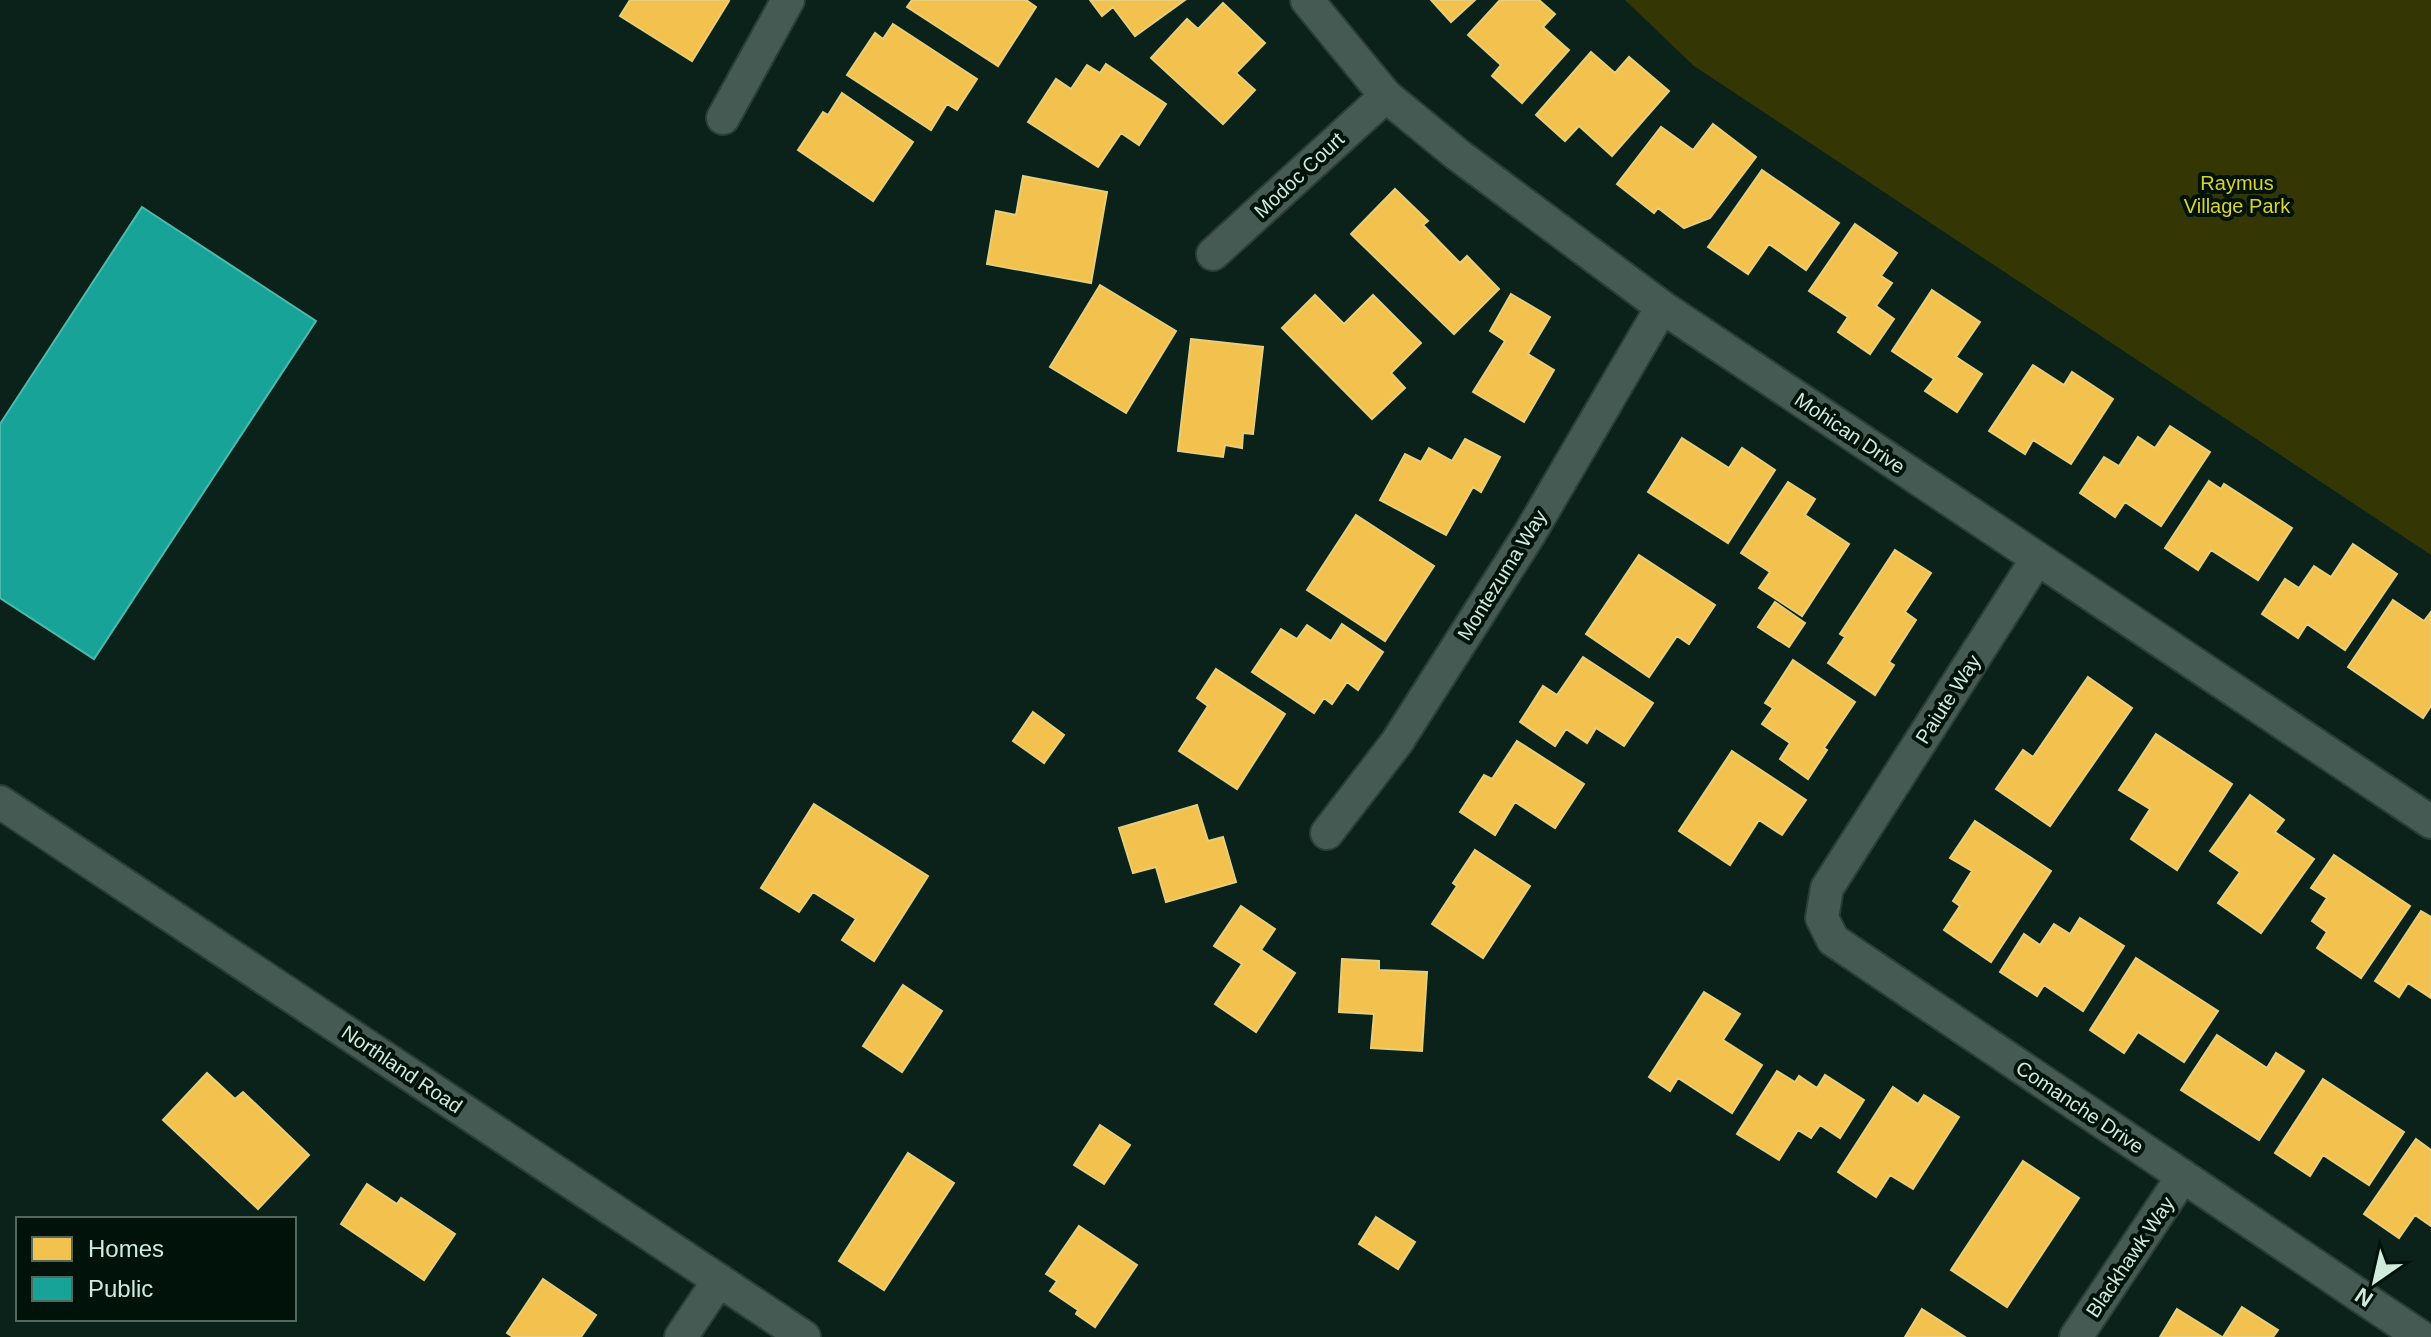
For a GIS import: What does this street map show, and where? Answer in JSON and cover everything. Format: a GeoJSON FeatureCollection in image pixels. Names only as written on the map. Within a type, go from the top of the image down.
{"type":"FeatureCollection","features":[{"type":"Feature","properties":{"kind":"street"},"geometry":{"type":"LineString","coordinates":[[723,118],[788,0]]}},
{"type":"Feature","properties":{"kind":"street","name":"Mohican Drive"},"geometry":{"type":"LineString","coordinates":[[1307,0],[1386,96],[1458,155],[1662,307],[2431,822]]}},
{"type":"Feature","properties":{"kind":"street","name":"Modoc Court"},"geometry":{"type":"LineString","coordinates":[[1213,254],[1386,96]]}},
{"type":"Feature","properties":{"kind":"street","name":"Montezuma Way"},"geometry":{"type":"LineString","coordinates":[[1327,833],[1397,742],[1530,533],[1662,307]]}},
{"type":"Feature","properties":{"kind":"street","name":"Paiute Way"},"geometry":{"type":"LineString","coordinates":[[1858,838],[2037,559]]}},
{"type":"Feature","properties":{"kind":"street","name":"Northland Road"},"geometry":{"type":"LineString","coordinates":[[0,802],[804,1337]]}},
{"type":"Feature","properties":{"kind":"street","name":"Comanche Drive"},"geometry":{"type":"LineString","coordinates":[[1858,838],[1827,888],[1822,918],[1833,940],[2421,1337]]}},
{"type":"Feature","properties":{"kind":"street","name":"Blackhawk Way"},"geometry":{"type":"LineString","coordinates":[[2076,1337],[2183,1176]]}},
{"type":"Feature","properties":{"kind":"street"},"geometry":{"type":"LineString","coordinates":[[681,1337],[719,1280]]}},
{"type":"Feature","properties":{"kind":"green space","name":"Raymus Village Park"},"geometry":{"type":"Polygon","coordinates":[[[1625,0],[2431,0],[2431,555],[1694,66],[1625,0]]]}},
{"type":"Feature","properties":{"kind":"building: Homes"},"geometry":{"type":"Polygon","coordinates":[[[630,0],[729,1],[692,61],[620,16],[630,0]]]}},
{"type":"Feature","properties":{"kind":"building: Homes"},"geometry":{"type":"Polygon","coordinates":[[[912,0],[1026,0],[1036,7],[998,66],[907,7],[912,0]]]}},
{"type":"Feature","properties":{"kind":"building: Homes"},"geometry":{"type":"Polygon","coordinates":[[[1090,0],[1185,0],[1135,36],[1113,7],[1102,16],[1090,0]]]}},
{"type":"Feature","properties":{"kind":"building: Homes"},"geometry":{"type":"Polygon","coordinates":[[[1431,0],[1475,0],[1451,22],[1431,0]]]}},
{"type":"Feature","properties":{"kind":"building: Homes"},"geometry":{"type":"Polygon","coordinates":[[[1500,0],[1539,0],[1555,14],[1543,27],[1569,50],[1522,103],[1492,76],[1501,65],[1468,35],[1500,0]]]}},
{"type":"Feature","properties":{"kind":"building: Homes"},"geometry":{"type":"Polygon","coordinates":[[[1223,3],[1265,43],[1236,73],[1255,90],[1223,124],[1151,58],[1187,19],[1198,29],[1223,3]]]}},
{"type":"Feature","properties":{"kind":"building: Homes"},"geometry":{"type":"Polygon","coordinates":[[[893,24],[977,79],[957,110],[947,104],[931,130],[847,75],[875,33],[883,39],[893,24]]]}},
{"type":"Feature","properties":{"kind":"building: Homes"},"geometry":{"type":"Polygon","coordinates":[[[1591,52],[1615,73],[1629,57],[1669,91],[1612,156],[1579,126],[1565,141],[1536,115],[1591,52]]]}},
{"type":"Feature","properties":{"kind":"building: Homes"},"geometry":{"type":"Polygon","coordinates":[[[1106,64],[1166,104],[1139,145],[1121,133],[1098,167],[1028,122],[1056,79],[1071,89],[1087,65],[1100,73],[1106,64]]]}},
{"type":"Feature","properties":{"kind":"building: Homes"},"geometry":{"type":"Polygon","coordinates":[[[842,93],[913,142],[873,201],[798,150],[823,112],[828,115],[842,93]]]}},
{"type":"Feature","properties":{"kind":"building: Homes"},"geometry":{"type":"Polygon","coordinates":[[[1713,124],[1756,157],[1710,218],[1684,228],[1658,208],[1654,213],[1617,184],[1661,127],[1693,150],[1713,124]]]}},
{"type":"Feature","properties":{"kind":"building: Homes"},"geometry":{"type":"Polygon","coordinates":[[[1762,170],[1839,223],[1806,270],[1769,244],[1748,274],[1708,247],[1762,170]]]}},
{"type":"Feature","properties":{"kind":"building: Homes"},"geometry":{"type":"Polygon","coordinates":[[[1023,176],[1107,192],[1091,283],[987,264],[996,211],[1016,215],[1023,176]]]}},
{"type":"Feature","properties":{"kind":"building: Homes"},"geometry":{"type":"Polygon","coordinates":[[[1395,189],[1428,221],[1423,225],[1460,263],[1467,256],[1499,289],[1454,334],[1351,234],[1395,189]]]}},
{"type":"Feature","properties":{"kind":"building: Homes"},"geometry":{"type":"Polygon","coordinates":[[[1855,224],[1897,253],[1881,276],[1892,283],[1876,306],[1894,319],[1870,354],[1838,332],[1848,317],[1809,291],[1855,224]]]}},
{"type":"Feature","properties":{"kind":"building: Homes"},"geometry":{"type":"Polygon","coordinates":[[[1100,285],[1176,331],[1126,413],[1050,367],[1100,285]]]}},
{"type":"Feature","properties":{"kind":"building: Homes"},"geometry":{"type":"Polygon","coordinates":[[[1932,290],[1980,322],[1956,357],[1982,374],[1957,412],[1925,391],[1934,379],[1892,351],[1932,290]]]}},
{"type":"Feature","properties":{"kind":"building: Homes"},"geometry":{"type":"Polygon","coordinates":[[[1511,294],[1550,317],[1528,354],[1554,370],[1524,422],[1473,392],[1505,341],[1490,331],[1511,294]]]}},
{"type":"Feature","properties":{"kind":"building: Homes"},"geometry":{"type":"Polygon","coordinates":[[[1315,295],[1344,324],[1373,295],[1421,343],[1391,373],[1405,388],[1372,419],[1282,328],[1315,295]]]}},
{"type":"Feature","properties":{"kind":"building: Homes"},"geometry":{"type":"Polygon","coordinates":[[[1191,339],[1263,347],[1253,434],[1243,433],[1242,448],[1225,445],[1223,457],[1178,451],[1191,339]]]}},
{"type":"Feature","properties":{"kind":"building: Homes"},"geometry":{"type":"Polygon","coordinates":[[[2033,365],[2064,385],[2072,372],[2113,399],[2071,464],[2033,440],[2025,454],[1989,431],[2033,365]]]}},
{"type":"Feature","properties":{"kind":"building: Homes"},"geometry":{"type":"Polygon","coordinates":[[[2170,426],[2210,452],[2161,526],[2125,502],[2115,517],[2080,493],[2104,457],[2119,466],[2138,437],[2155,448],[2170,426]]]}},
{"type":"Feature","properties":{"kind":"building: Homes"},"geometry":{"type":"Polygon","coordinates":[[[1682,438],[1729,468],[1742,448],[1775,470],[1728,543],[1648,492],[1682,438]]]}},
{"type":"Feature","properties":{"kind":"building: Homes"},"geometry":{"type":"Polygon","coordinates":[[[1465,439],[1500,457],[1481,492],[1473,487],[1446,535],[1380,500],[1405,454],[1421,462],[1429,448],[1452,461],[1465,439]]]}},
{"type":"Feature","properties":{"kind":"building: Homes"},"geometry":{"type":"Polygon","coordinates":[[[2209,481],[2221,489],[2224,484],[2292,528],[2258,580],[2211,550],[2198,570],[2165,548],[2209,481]]]}},
{"type":"Feature","properties":{"kind":"building: Homes"},"geometry":{"type":"Polygon","coordinates":[[[1788,482],[1815,499],[1805,515],[1849,544],[1802,616],[1759,588],[1770,572],[1741,553],[1788,482]]]}},
{"type":"Feature","properties":{"kind":"building: Homes"},"geometry":{"type":"Polygon","coordinates":[[[1356,515],[1434,566],[1385,641],[1307,590],[1356,515]]]}},
{"type":"Feature","properties":{"kind":"building: Homes"},"geometry":{"type":"Polygon","coordinates":[[[2353,544],[2397,574],[2345,650],[2307,624],[2298,638],[2262,614],[2285,579],[2299,588],[2314,566],[2331,577],[2353,544]]]}},
{"type":"Feature","properties":{"kind":"building: Homes"},"geometry":{"type":"Polygon","coordinates":[[[1895,550],[1931,573],[1905,612],[1916,620],[1889,662],[1894,665],[1875,695],[1828,663],[1845,637],[1840,634],[1895,550]]]}},
{"type":"Feature","properties":{"kind":"building: Homes"},"geometry":{"type":"Polygon","coordinates":[[[1639,555],[1715,605],[1689,644],[1677,636],[1649,677],[1586,634],[1639,555]]]}},
{"type":"Feature","properties":{"kind":"building: Homes"},"geometry":{"type":"Polygon","coordinates":[[[2393,600],[2424,621],[2431,612],[2431,706],[2423,718],[2348,667],[2393,600]]]}},
{"type":"Feature","properties":{"kind":"building: Homes"},"geometry":{"type":"Polygon","coordinates":[[[1775,602],[1805,623],[1789,647],[1758,627],[1775,602]]]}},
{"type":"Feature","properties":{"kind":"building: Homes"},"geometry":{"type":"Polygon","coordinates":[[[1342,624],[1383,652],[1358,690],[1347,682],[1332,704],[1324,698],[1314,713],[1252,672],[1281,629],[1297,639],[1307,625],[1331,641],[1342,624]]]}},
{"type":"Feature","properties":{"kind":"building: Homes"},"geometry":{"type":"Polygon","coordinates":[[[1583,657],[1653,703],[1624,746],[1596,728],[1587,743],[1566,729],[1555,746],[1520,722],[1543,686],[1557,695],[1583,657]]]}},
{"type":"Feature","properties":{"kind":"building: Homes"},"geometry":{"type":"Polygon","coordinates":[[[1793,660],[1855,702],[1824,748],[1827,750],[1808,779],[1780,759],[1790,743],[1762,724],[1773,708],[1765,703],[1793,660]]]}},
{"type":"Feature","properties":{"kind":"building: Homes"},"geometry":{"type":"Polygon","coordinates":[[[1216,669],[1285,714],[1237,789],[1179,751],[1208,706],[1197,698],[1216,669]]]}},
{"type":"Feature","properties":{"kind":"building: Homes"},"geometry":{"type":"Polygon","coordinates":[[[2088,677],[2132,708],[2050,826],[1996,789],[2023,750],[2033,757],[2088,677]]]}},
{"type":"Feature","properties":{"kind":"building: Homes"},"geometry":{"type":"Polygon","coordinates":[[[1033,712],[1064,735],[1044,763],[1013,741],[1033,712]]]}},
{"type":"Feature","properties":{"kind":"building: Homes"},"geometry":{"type":"Polygon","coordinates":[[[2156,734],[2232,784],[2177,870],[2131,839],[2150,809],[2119,790],[2156,734]]]}},
{"type":"Feature","properties":{"kind":"building: Homes"},"geometry":{"type":"Polygon","coordinates":[[[1517,741],[1584,784],[1555,828],[1515,802],[1495,835],[1460,812],[1484,775],[1492,779],[1517,741]]]}},
{"type":"Feature","properties":{"kind":"building: Homes"},"geometry":{"type":"Polygon","coordinates":[[[1732,751],[1806,800],[1782,835],[1759,820],[1730,865],[1679,831],[1732,751]]]}},
{"type":"Feature","properties":{"kind":"building: Homes"},"geometry":{"type":"Polygon","coordinates":[[[2250,795],[2284,820],[2275,832],[2314,859],[2261,933],[2218,903],[2240,872],[2210,851],[2250,795]]]}},
{"type":"Feature","properties":{"kind":"building: Homes"},"geometry":{"type":"Polygon","coordinates":[[[814,804],[928,876],[874,961],[842,940],[856,919],[813,892],[799,912],[761,888],[814,804]]]}},
{"type":"Feature","properties":{"kind":"building: Homes"},"geometry":{"type":"Polygon","coordinates":[[[1197,805],[1208,841],[1223,837],[1236,882],[1166,902],[1156,867],[1133,873],[1119,828],[1197,805]]]}},
{"type":"Feature","properties":{"kind":"building: Homes"},"geometry":{"type":"Polygon","coordinates":[[[1975,821],[2051,871],[1991,962],[1944,930],[1960,906],[1953,901],[1972,871],[1950,858],[1975,821]]]}},
{"type":"Feature","properties":{"kind":"building: Homes"},"geometry":{"type":"Polygon","coordinates":[[[1475,850],[1530,886],[1483,958],[1432,924],[1457,886],[1453,883],[1475,850]]]}},
{"type":"Feature","properties":{"kind":"building: Homes"},"geometry":{"type":"Polygon","coordinates":[[[2334,855],[2410,906],[2361,978],[2317,948],[2327,932],[2312,921],[2327,898],[2311,888],[2334,855]]]}},
{"type":"Feature","properties":{"kind":"building: Homes"},"geometry":{"type":"Polygon","coordinates":[[[1241,906],[1275,929],[1261,950],[1295,973],[1256,1032],[1215,1004],[1242,964],[1214,946],[1241,906]]]}},
{"type":"Feature","properties":{"kind":"building: Homes"},"geometry":{"type":"Polygon","coordinates":[[[2421,911],[2431,917],[2431,998],[2408,983],[2399,997],[2375,981],[2421,911]]]}},
{"type":"Feature","properties":{"kind":"building: Homes"},"geometry":{"type":"Polygon","coordinates":[[[2080,918],[2124,946],[2083,1011],[2044,985],[2037,996],[2000,972],[2024,934],[2040,945],[2054,924],[2070,934],[2080,918]]]}},
{"type":"Feature","properties":{"kind":"building: Homes"},"geometry":{"type":"Polygon","coordinates":[[[2136,958],[2218,1011],[2184,1062],[2138,1032],[2124,1053],[2090,1030],[2136,958]]]}},
{"type":"Feature","properties":{"kind":"building: Homes"},"geometry":{"type":"Polygon","coordinates":[[[1342,959],[1379,961],[1379,970],[1427,972],[1422,1051],[1371,1048],[1374,1014],[1339,1012],[1342,959]]]}},
{"type":"Feature","properties":{"kind":"building: Homes"},"geometry":{"type":"Polygon","coordinates":[[[903,985],[942,1011],[902,1072],[863,1046],[903,985]]]}},
{"type":"Feature","properties":{"kind":"building: Homes"},"geometry":{"type":"Polygon","coordinates":[[[1704,992],[1740,1014],[1723,1040],[1762,1065],[1732,1113],[1678,1078],[1670,1091],[1649,1077],[1704,992]]]}},
{"type":"Feature","properties":{"kind":"building: Homes"},"geometry":{"type":"Polygon","coordinates":[[[2217,1035],[2267,1068],[2276,1053],[2304,1071],[2259,1140],[2181,1090],[2217,1035]]]}},
{"type":"Feature","properties":{"kind":"building: Homes"},"geometry":{"type":"Polygon","coordinates":[[[1777,1071],[1795,1082],[1799,1076],[1817,1088],[1825,1075],[1864,1100],[1840,1138],[1820,1125],[1811,1138],[1798,1130],[1779,1160],[1737,1134],[1777,1071]]]}},
{"type":"Feature","properties":{"kind":"building: Homes"},"geometry":{"type":"Polygon","coordinates":[[[207,1073],[235,1099],[243,1092],[309,1155],[258,1209],[163,1120],[207,1073]]]}},
{"type":"Feature","properties":{"kind":"building: Homes"},"geometry":{"type":"Polygon","coordinates":[[[2323,1079],[2404,1132],[2369,1185],[2323,1155],[2310,1176],[2275,1153],[2323,1079]]]}},
{"type":"Feature","properties":{"kind":"building: Homes"},"geometry":{"type":"Polygon","coordinates":[[[1893,1087],[1918,1104],[1924,1095],[1959,1117],[1913,1189],[1890,1175],[1876,1197],[1838,1172],[1893,1087]]]}},
{"type":"Feature","properties":{"kind":"building: Homes"},"geometry":{"type":"Polygon","coordinates":[[[1100,1125],[1130,1145],[1104,1184],[1074,1165],[1100,1125]]]}},
{"type":"Feature","properties":{"kind":"building: Homes"},"geometry":{"type":"Polygon","coordinates":[[[2416,1139],[2431,1150],[2431,1226],[2415,1215],[2399,1238],[2364,1214],[2416,1139]]]}},
{"type":"Feature","properties":{"kind":"building: Homes"},"geometry":{"type":"Polygon","coordinates":[[[908,1153],[954,1183],[884,1290],[839,1261],[908,1153]]]}},
{"type":"Feature","properties":{"kind":"building: Homes"},"geometry":{"type":"Polygon","coordinates":[[[2023,1161],[2079,1198],[2007,1307],[1951,1270],[2023,1161]]]}},
{"type":"Feature","properties":{"kind":"building: Homes"},"geometry":{"type":"Polygon","coordinates":[[[367,1184],[397,1204],[401,1198],[455,1234],[424,1280],[341,1224],[367,1184]]]}},
{"type":"Feature","properties":{"kind":"building: Homes"},"geometry":{"type":"Polygon","coordinates":[[[1376,1217],[1415,1242],[1398,1269],[1359,1244],[1376,1217]]]}},
{"type":"Feature","properties":{"kind":"building: Homes"},"geometry":{"type":"Polygon","coordinates":[[[1079,1226],[1137,1265],[1095,1327],[1076,1314],[1078,1310],[1050,1291],[1057,1281],[1046,1274],[1079,1226]]]}},
{"type":"Feature","properties":{"kind":"building: Homes"},"geometry":{"type":"Polygon","coordinates":[[[543,1279],[596,1315],[581,1337],[513,1337],[507,1333],[543,1279]]]}},
{"type":"Feature","properties":{"kind":"building: Homes"},"geometry":{"type":"Polygon","coordinates":[[[2242,1307],[2278,1330],[2273,1337],[2223,1337],[2242,1307]]]}},
{"type":"Feature","properties":{"kind":"building: Homes"},"geometry":{"type":"Polygon","coordinates":[[[1922,1309],[1965,1337],[1905,1337],[1922,1309]]]}},
{"type":"Feature","properties":{"kind":"building: Homes"},"geometry":{"type":"Polygon","coordinates":[[[2177,1309],[2222,1337],[2160,1337],[2177,1309]]]}},
{"type":"Feature","properties":{"kind":"building: Public"},"geometry":{"type":"Polygon","coordinates":[[[142,207],[316,321],[94,659],[0,598],[0,424],[142,207]]]}}]}
